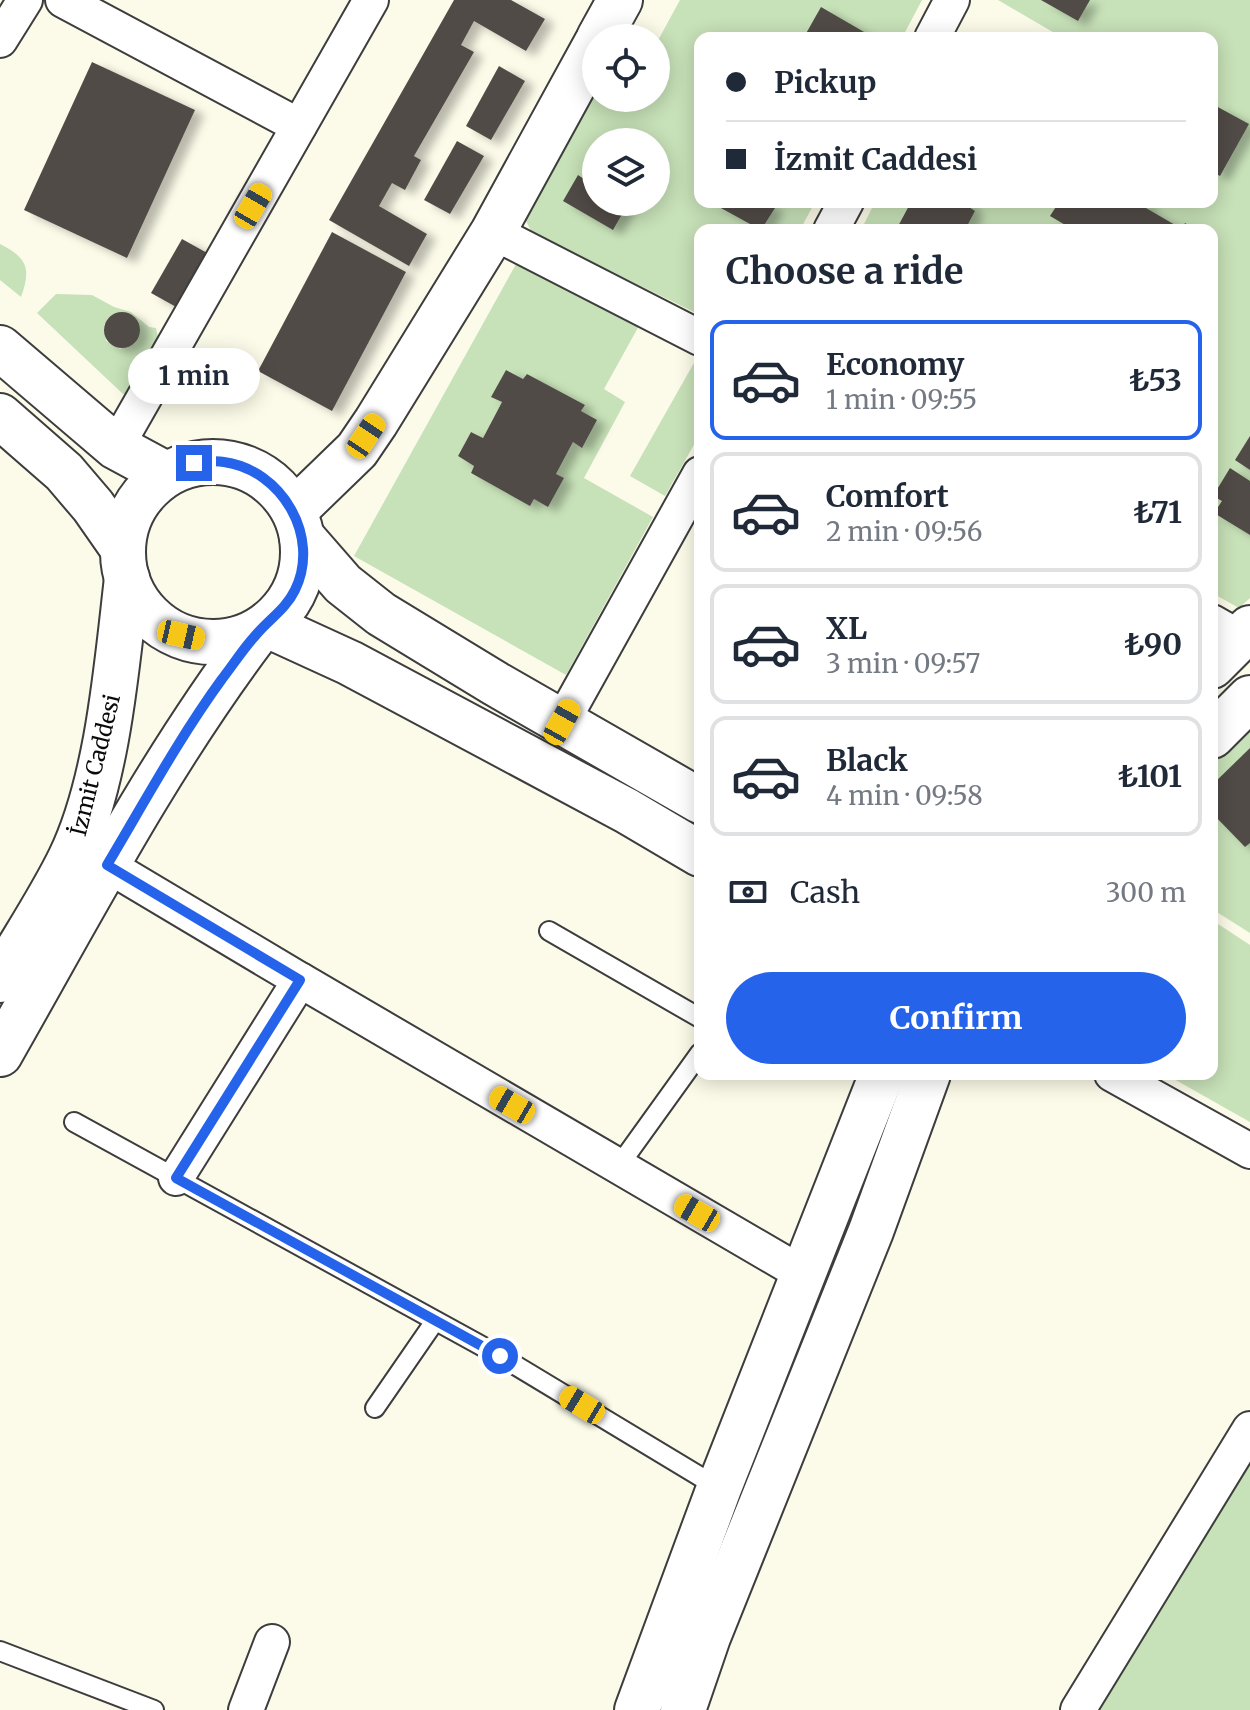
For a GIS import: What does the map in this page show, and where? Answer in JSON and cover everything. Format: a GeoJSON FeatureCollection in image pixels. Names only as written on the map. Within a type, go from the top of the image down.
{"type":"FeatureCollection","features":[{"type":"Feature","properties":{"kind":"street"},"geometry":{"type":"LineString","coordinates":[[0,40],[25,0]]}},
{"type":"Feature","properties":{"kind":"street"},"geometry":{"type":"LineString","coordinates":[[63,0],[299,126]]}},
{"type":"Feature","properties":{"kind":"street"},"geometry":{"type":"LineString","coordinates":[[116,447],[371,0]]}},
{"type":"Feature","properties":{"kind":"street"},"geometry":{"type":"LineString","coordinates":[[607,24],[620,0]]}},
{"type":"Feature","properties":{"kind":"street"},"geometry":{"type":"LineString","coordinates":[[935,32],[952,0]]}},
{"type":"Feature","properties":{"kind":"street"},"geometry":{"type":"LineString","coordinates":[[582,70],[493,232],[357,450],[298,524],[343,584],[381,614],[694,798]]}},
{"type":"Feature","properties":{"kind":"street"},"geometry":{"type":"LineString","coordinates":[[493,232],[694,335]]}},
{"type":"Feature","properties":{"kind":"street"},"geometry":{"type":"LineString","coordinates":[[0,348],[116,447],[166,474]]}},
{"type":"Feature","properties":{"kind":"street"},"geometry":{"type":"LineString","coordinates":[[0,416],[64,472],[93,506],[125,564],[139,602],[157,622],[181,635],[207,641],[262,629],[350,663],[627,811],[694,850]]}},
{"type":"Feature","properties":{"kind":"street","name":"İzmit Caddesi"},"geometry":{"type":"LineString","coordinates":[[0,980],[70,858],[89,806],[115,681],[129,519],[143,494],[166,474],[194,463],[223,461],[252,470],[276,487],[298,524],[302,565],[295,590],[220,682],[187,733],[107,865],[0,1054]]}},
{"type":"Feature","properties":{"kind":"street"},"geometry":{"type":"LineString","coordinates":[[562,722],[694,485]]}},
{"type":"Feature","properties":{"kind":"street"},"geometry":{"type":"LineString","coordinates":[[1218,730],[1250,698]]}},
{"type":"Feature","properties":{"kind":"street"},"geometry":{"type":"LineString","coordinates":[[107,865],[803,1274]]}},
{"type":"Feature","properties":{"kind":"street"},"geometry":{"type":"LineString","coordinates":[[176,1178],[300,980]]}},
{"type":"Feature","properties":{"kind":"street"},"geometry":{"type":"LineString","coordinates":[[637,1710],[719,1488],[880,1080]]}},
{"type":"Feature","properties":{"kind":"street"},"geometry":{"type":"LineString","coordinates":[[683,1710],[708,1637],[871,1231],[926,1080]]}},
{"type":"Feature","properties":{"kind":"street"},"geometry":{"type":"LineString","coordinates":[[1123,1080],[1250,1151]]}},
{"type":"Feature","properties":{"kind":"street"},"geometry":{"type":"LineString","coordinates":[[1078,1710],[1250,1429]]}},
{"type":"Feature","properties":{"kind":"street"},"geometry":{"type":"LineString","coordinates":[[246,1710],[272,1642]]}},
{"type":"Feature","properties":{"kind":"lane"},"geometry":{"type":"LineString","coordinates":[[549,931],[694,1015]]}},
{"type":"Feature","properties":{"kind":"lane"},"geometry":{"type":"LineString","coordinates":[[618,1167],[694,1061]]}},
{"type":"Feature","properties":{"kind":"lane"},"geometry":{"type":"LineString","coordinates":[[74,1122],[500,1356],[719,1488]]}},
{"type":"Feature","properties":{"kind":"lane"},"geometry":{"type":"LineString","coordinates":[[375,1408],[435,1321]]}},
{"type":"Feature","properties":{"kind":"lane"},"geometry":{"type":"LineString","coordinates":[[0,1651],[154,1710]]}},
{"type":"Feature","properties":{"kind":"green space"},"geometry":{"type":"Polygon","coordinates":[[[680,0],[922,0],[905,32],[694,32],[694,208],[812,208],[803,224],[694,224],[694,312],[541,237],[531,231],[523,215],[582,106],[582,112],[670,112],[670,24],[667,24],[680,0]]]}},
{"type":"Feature","properties":{"kind":"green space"},"geometry":{"type":"Polygon","coordinates":[[[998,0],[1250,0],[1250,598],[1239,608],[1218,596],[1218,224],[864,224],[872,208],[1218,208],[1218,32],[1053,32],[998,0]]]}},
{"type":"Feature","properties":{"kind":"green space"},"geometry":{"type":"Polygon","coordinates":[[[0,244],[16,254],[25,265],[26,279],[21,297],[0,280],[0,244]]]}},
{"type":"Feature","properties":{"kind":"green space"},"geometry":{"type":"Polygon","coordinates":[[[520,257],[640,324],[604,389],[625,402],[584,478],[653,517],[566,675],[354,556],[520,257]],[[506,370],[492,396],[502,402],[483,438],[471,432],[458,456],[474,466],[471,473],[530,505],[534,499],[548,506],[556,474],[573,442],[581,447],[581,411],[584,406],[527,374],[523,379],[506,370]]]}},
{"type":"Feature","properties":{"kind":"green space"},"geometry":{"type":"Polygon","coordinates":[[[56,294],[92,295],[131,312],[149,327],[156,328],[161,351],[137,394],[123,394],[37,313],[56,294]],[[123,312],[108,318],[104,325],[106,341],[120,349],[135,343],[139,333],[136,320],[123,312]]]}},
{"type":"Feature","properties":{"kind":"green space"},"geometry":{"type":"Polygon","coordinates":[[[694,363],[694,445],[665,496],[630,476],[694,363]]]}},
{"type":"Feature","properties":{"kind":"green space"},"geometry":{"type":"Polygon","coordinates":[[[1250,712],[1250,933],[1218,913],[1218,745],[1250,712]]]}},
{"type":"Feature","properties":{"kind":"green space"},"geometry":{"type":"Polygon","coordinates":[[[1218,924],[1250,945],[1250,1122],[1176,1080],[1218,1080],[1218,924]]]}},
{"type":"Feature","properties":{"kind":"green space"},"geometry":{"type":"Polygon","coordinates":[[[1250,1463],[1250,1710],[1098,1710],[1250,1463]]]}},
{"type":"Feature","properties":{"kind":"building"},"geometry":{"type":"Polygon","coordinates":[[[454,0],[511,0],[545,19],[526,51],[474,21],[461,45],[474,52],[414,156],[421,160],[405,190],[392,183],[379,206],[427,234],[409,266],[329,220],[454,0]]]}},
{"type":"Feature","properties":{"kind":"building"},"geometry":{"type":"Polygon","coordinates":[[[1041,0],[1090,0],[1078,21],[1041,0]]]}},
{"type":"Feature","properties":{"kind":"building"},"geometry":{"type":"Polygon","coordinates":[[[821,7],[864,32],[807,32],[821,7]]]}},
{"type":"Feature","properties":{"kind":"building"},"geometry":{"type":"Polygon","coordinates":[[[92,62],[195,110],[127,258],[24,210],[92,62]]]}},
{"type":"Feature","properties":{"kind":"building"},"geometry":{"type":"Polygon","coordinates":[[[499,66],[525,81],[491,140],[466,126],[499,66]]]}},
{"type":"Feature","properties":{"kind":"building"},"geometry":{"type":"Polygon","coordinates":[[[1218,107],[1249,124],[1218,175],[1218,107]]]}},
{"type":"Feature","properties":{"kind":"building"},"geometry":{"type":"Polygon","coordinates":[[[457,141],[484,156],[450,214],[424,200],[457,141]]]}},
{"type":"Feature","properties":{"kind":"building"},"geometry":{"type":"Polygon","coordinates":[[[578,175],[582,178],[582,212],[563,201],[578,175]]]}},
{"type":"Feature","properties":{"kind":"building"},"geometry":{"type":"Polygon","coordinates":[[[721,208],[775,208],[765,224],[750,224],[721,208]]]}},
{"type":"Feature","properties":{"kind":"building"},"geometry":{"type":"Polygon","coordinates":[[[908,208],[970,208],[975,211],[968,224],[899,224],[908,208]]]}},
{"type":"Feature","properties":{"kind":"building"},"geometry":{"type":"Polygon","coordinates":[[[1055,208],[1146,208],[1173,224],[1064,224],[1050,216],[1055,208]]]}},
{"type":"Feature","properties":{"kind":"building"},"geometry":{"type":"Polygon","coordinates":[[[589,216],[621,216],[613,230],[589,216]]]}},
{"type":"Feature","properties":{"kind":"building"},"geometry":{"type":"Polygon","coordinates":[[[332,232],[406,272],[332,411],[258,371],[332,232]]]}},
{"type":"Feature","properties":{"kind":"building"},"geometry":{"type":"Polygon","coordinates":[[[182,239],[209,254],[178,308],[151,293],[182,239]]]}},
{"type":"Feature","properties":{"kind":"building"},"geometry":{"type":"Polygon","coordinates":[[[122,312],[135,317],[140,330],[135,343],[122,348],[109,343],[104,330],[109,317],[122,312]]]}},
{"type":"Feature","properties":{"kind":"building"},"geometry":{"type":"Polygon","coordinates":[[[506,370],[523,379],[527,374],[585,405],[581,411],[597,420],[582,448],[573,442],[556,474],[564,478],[548,507],[534,499],[530,506],[471,473],[474,466],[458,456],[471,432],[483,438],[502,402],[491,397],[506,370]]]}},
{"type":"Feature","properties":{"kind":"building"},"geometry":{"type":"Polygon","coordinates":[[[1250,436],[1250,470],[1235,460],[1250,436]]]}},
{"type":"Feature","properties":{"kind":"building"},"geometry":{"type":"Polygon","coordinates":[[[1230,468],[1250,481],[1250,535],[1218,515],[1222,501],[1218,499],[1218,488],[1230,468]]]}},
{"type":"Feature","properties":{"kind":"building"},"geometry":{"type":"Polygon","coordinates":[[[1250,748],[1250,843],[1245,847],[1218,819],[1218,779],[1250,748]]]}},
{"type":"Feature","properties":{"kind":"route"},"geometry":{"type":"LineString","coordinates":[[194,463],[223,461],[252,470],[276,487],[294,511],[302,537],[302,565],[295,590],[279,613],[256,634],[220,682],[107,865],[300,980],[176,1178],[500,1356]]}}]}
